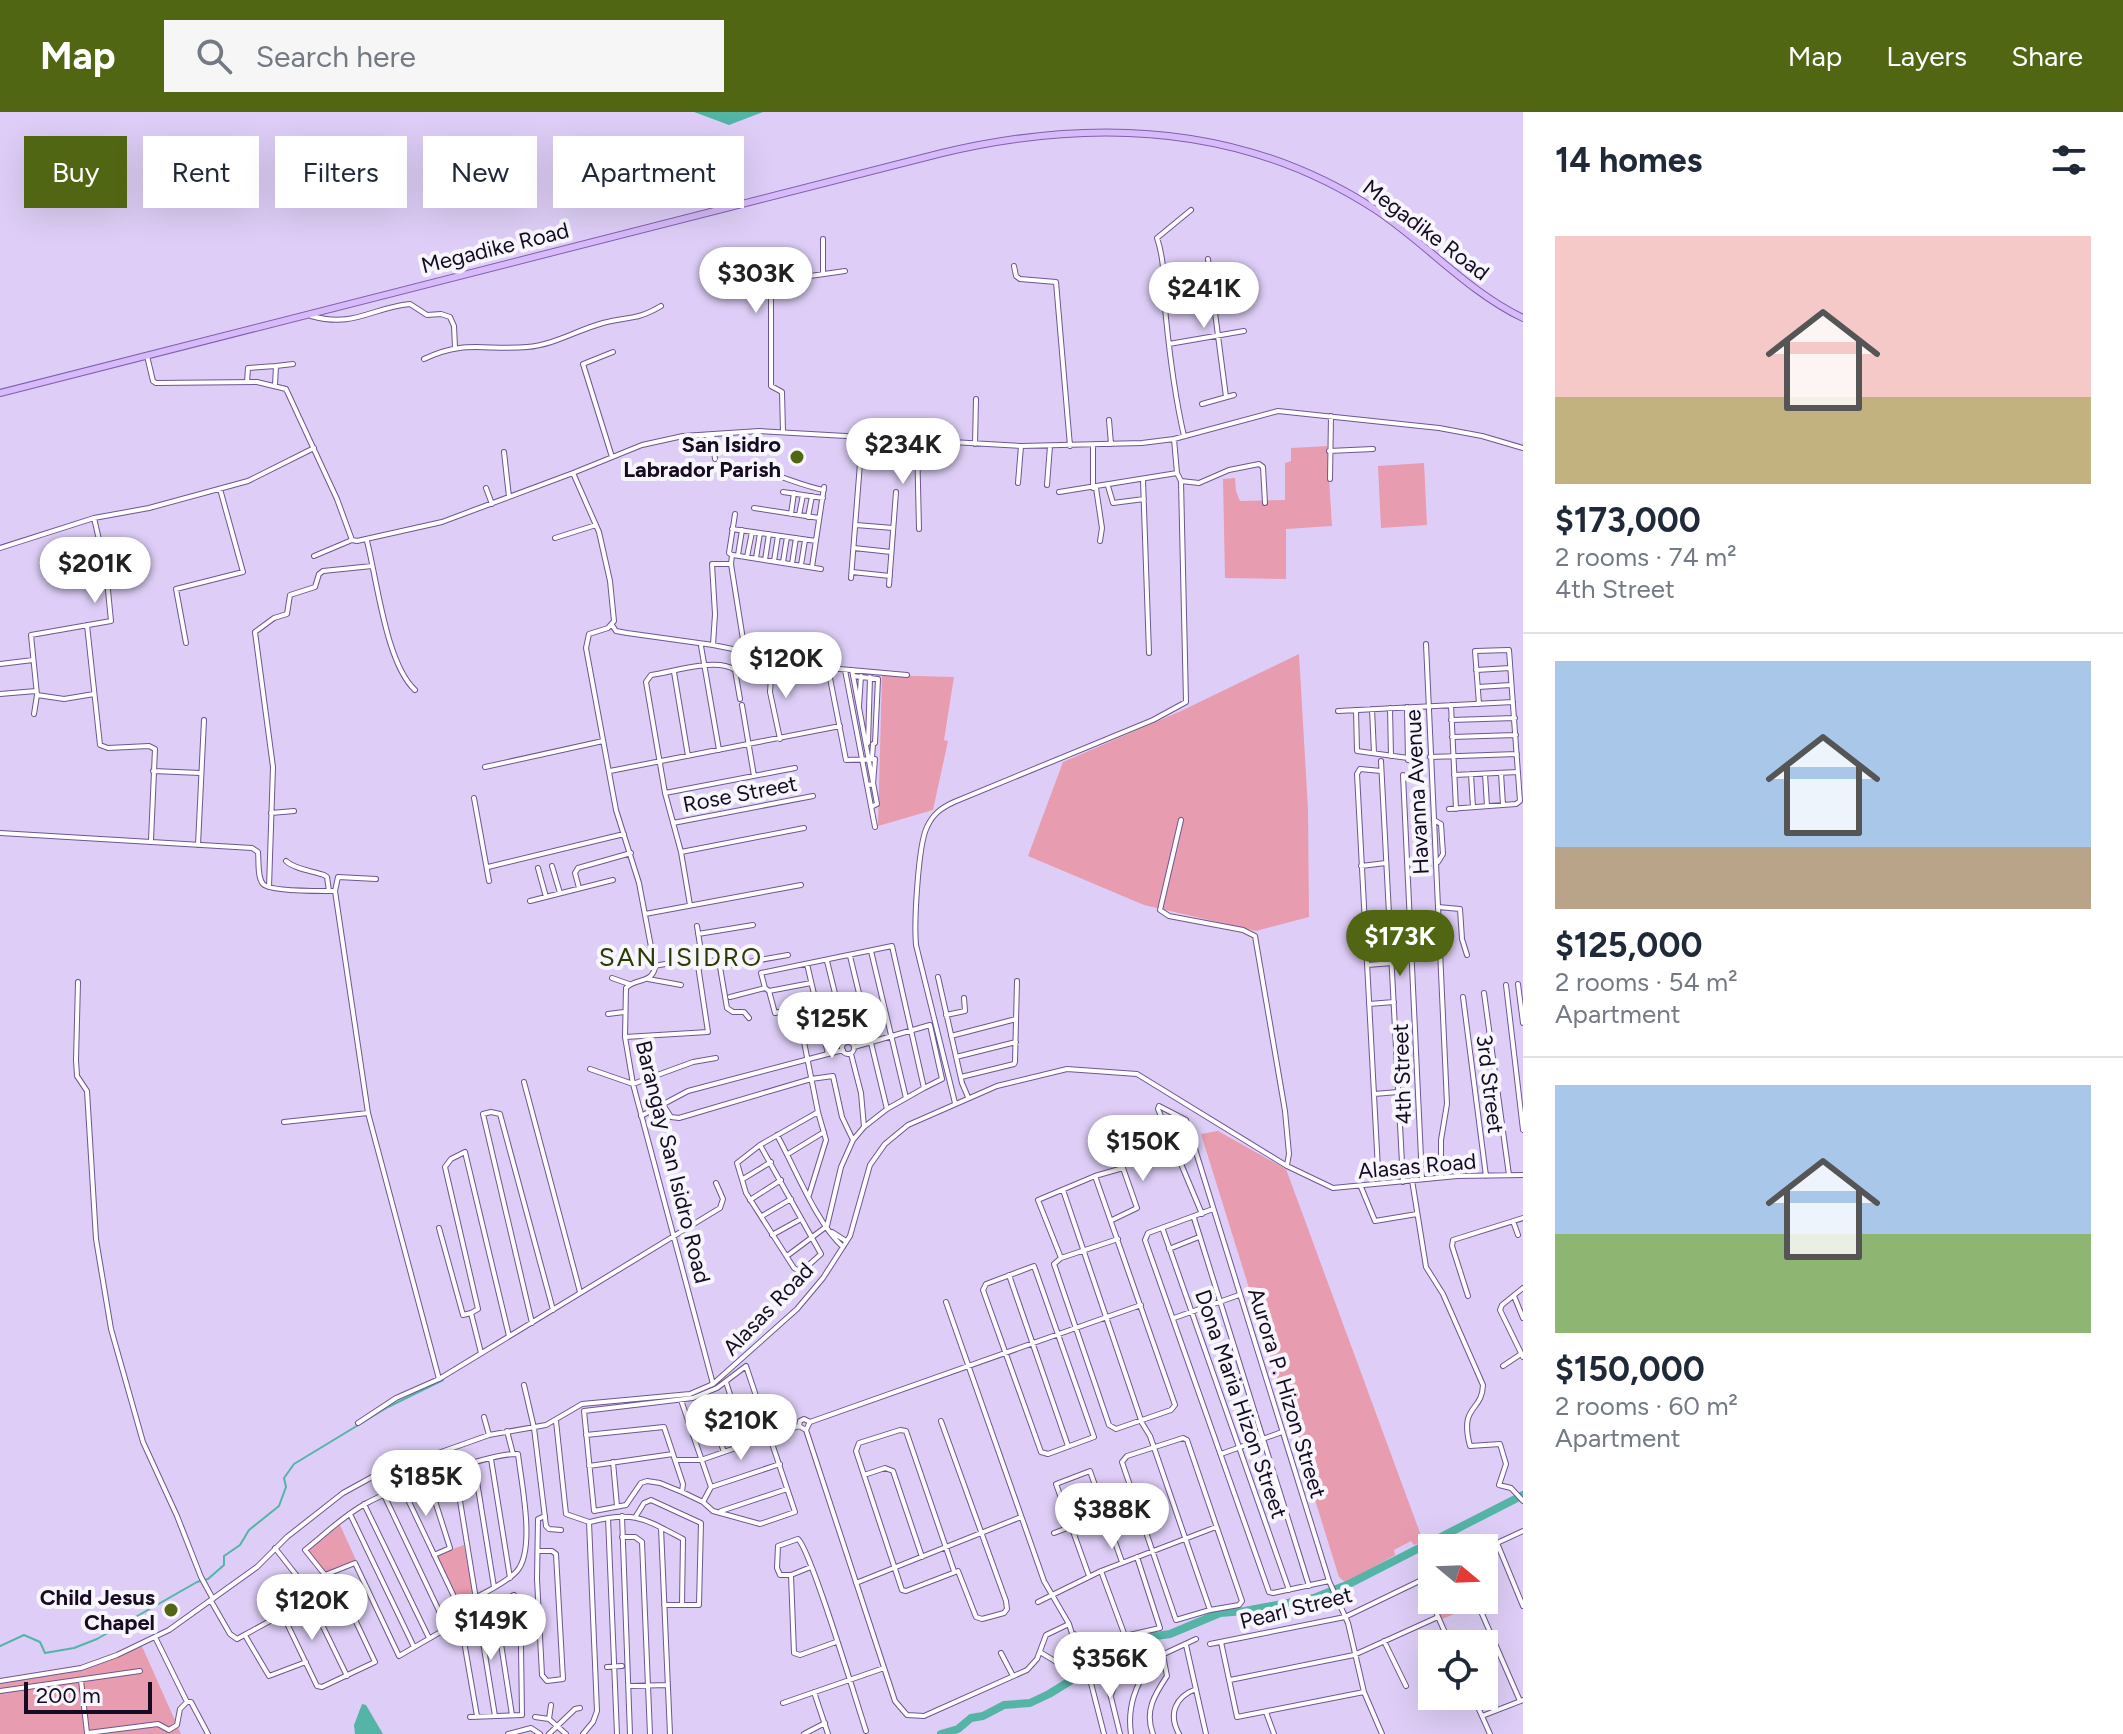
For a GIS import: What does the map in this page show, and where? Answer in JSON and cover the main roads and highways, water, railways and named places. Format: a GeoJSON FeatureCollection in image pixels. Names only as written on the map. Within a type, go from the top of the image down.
{"type":"FeatureCollection","features":[{"type":"Feature","properties":{"kind":"main road","name":"Megadike Road"},"geometry":{"type":"LineString","coordinates":[[0,393],[991,142],[1037,134],[1094,131],[1156,134],[1231,147],[1316,177],[1378,212],[1477,292],[1523,318]]}},
{"type":"Feature","properties":{"kind":"waterway"},"geometry":{"type":"LineString","coordinates":[[0,1646],[24,1635],[40,1642],[45,1653],[74,1648],[97,1639],[197,1582],[208,1579],[224,1565],[224,1556],[240,1545],[249,1530],[279,1506],[286,1487],[284,1478],[294,1464],[388,1407],[443,1380]]}},
{"type":"Feature","properties":{"kind":"waterway"},"geometry":{"type":"LineString","coordinates":[[941,1734],[958,1729],[971,1718],[983,1716],[1004,1705],[1030,1703],[1049,1694],[1100,1656],[1134,1639],[1170,1634],[1220,1613],[1314,1598],[1349,1584],[1523,1495]]}},
{"type":"Feature","properties":{"kind":"place","name":"San Isidro Labrador Parish"},"geometry":{"type":"Point","coordinates":[797,457]}},
{"type":"Feature","properties":{"kind":"place","name":"Child Jesus Chapel"},"geometry":{"type":"Point","coordinates":[171,1610]}},
{"type":"Feature","properties":{"kind":"district","name":"SAN ISIDRO"},"geometry":{"type":"Point","coordinates":[681,957]}}]}
